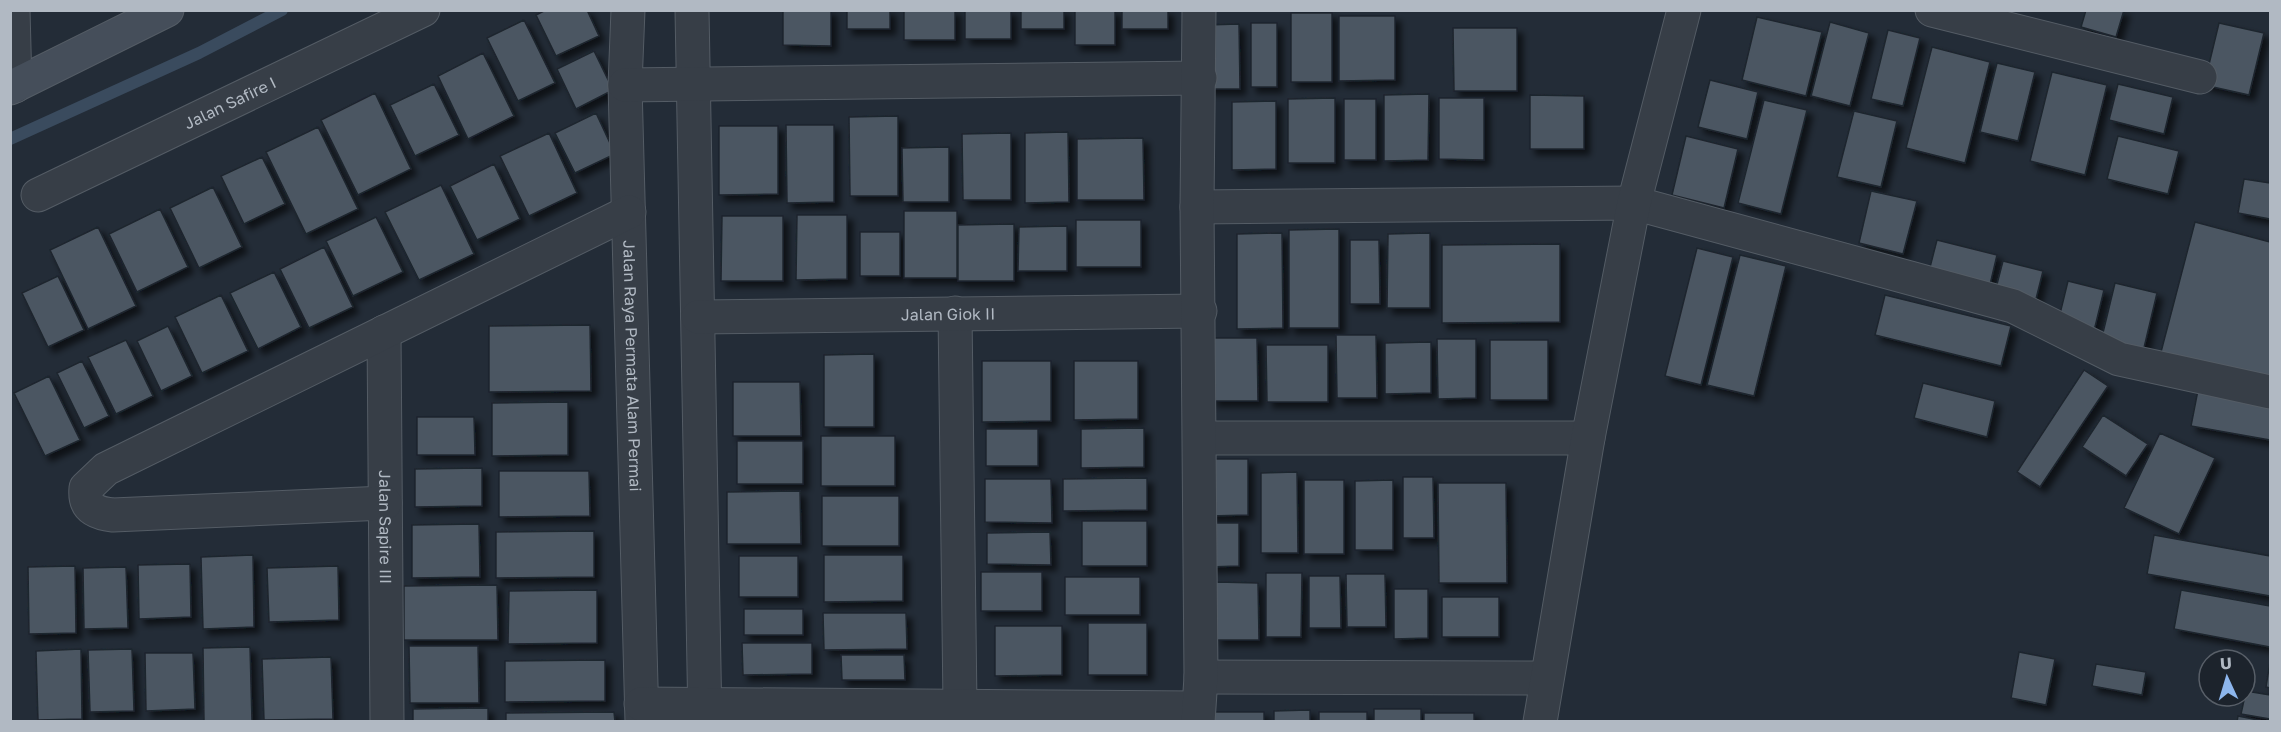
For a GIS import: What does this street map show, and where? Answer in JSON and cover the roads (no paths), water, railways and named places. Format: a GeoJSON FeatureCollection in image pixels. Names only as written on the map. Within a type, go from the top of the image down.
{"type":"FeatureCollection","features":[{"type":"Feature","properties":{"kind":"street"},"geometry":{"type":"LineString","coordinates":[[13,87],[166,10]]}},
{"type":"Feature","properties":{"kind":"street","name":"Jalan Safire I"},"geometry":{"type":"LineString","coordinates":[[38,195],[423,10]]}},
{"type":"Feature","properties":{"kind":"street","name":"Jalan Raya Permata Alam Permai"},"geometry":{"type":"LineString","coordinates":[[628,10],[625,85],[641,713]]}},
{"type":"Feature","properties":{"kind":"street"},"geometry":{"type":"LineString","coordinates":[[692,10],[704,713]]}},
{"type":"Feature","properties":{"kind":"street"},"geometry":{"type":"LineString","coordinates":[[1199,10],[1197,207],[1201,438],[1199,702]]}},
{"type":"Feature","properties":{"kind":"street"},"geometry":{"type":"LineString","coordinates":[[1540,722],[1545,678],[1588,438],[1634,203],[1684,10]]}},
{"type":"Feature","properties":{"kind":"street"},"geometry":{"type":"LineString","coordinates":[[1932,10],[2200,77]]}},
{"type":"Feature","properties":{"kind":"street"},"geometry":{"type":"LineString","coordinates":[[13,87],[21,14]]}},
{"type":"Feature","properties":{"kind":"street"},"geometry":{"type":"LineString","coordinates":[[625,85],[1200,78]]}},
{"type":"Feature","properties":{"kind":"street"},"geometry":{"type":"LineString","coordinates":[[1197,207],[1634,203],[2013,306],[2120,359],[2271,392]]}},
{"type":"Feature","properties":{"kind":"street"},"geometry":{"type":"LineString","coordinates":[[386,503],[113,515],[99,513],[90,508],[85,500],[86,488],[106,469],[629,212]]}},
{"type":"Feature","properties":{"kind":"street","name":"Jalan Giok II"},"geometry":{"type":"LineString","coordinates":[[698,318],[1200,310]]}},
{"type":"Feature","properties":{"kind":"street"},"geometry":{"type":"LineString","coordinates":[[955,313],[960,705]]}},
{"type":"Feature","properties":{"kind":"street","name":"Jalan Sapire III"},"geometry":{"type":"LineString","coordinates":[[384,332],[387,722]]}},
{"type":"Feature","properties":{"kind":"street"},"geometry":{"type":"LineString","coordinates":[[1201,438],[1588,438]]}},
{"type":"Feature","properties":{"kind":"street"},"geometry":{"type":"LineString","coordinates":[[641,713],[1199,702],[1545,678]]}},
{"type":"Feature","properties":{"kind":"waterway"},"geometry":{"type":"LineString","coordinates":[[10,139],[199,53],[282,10]]}}]}
